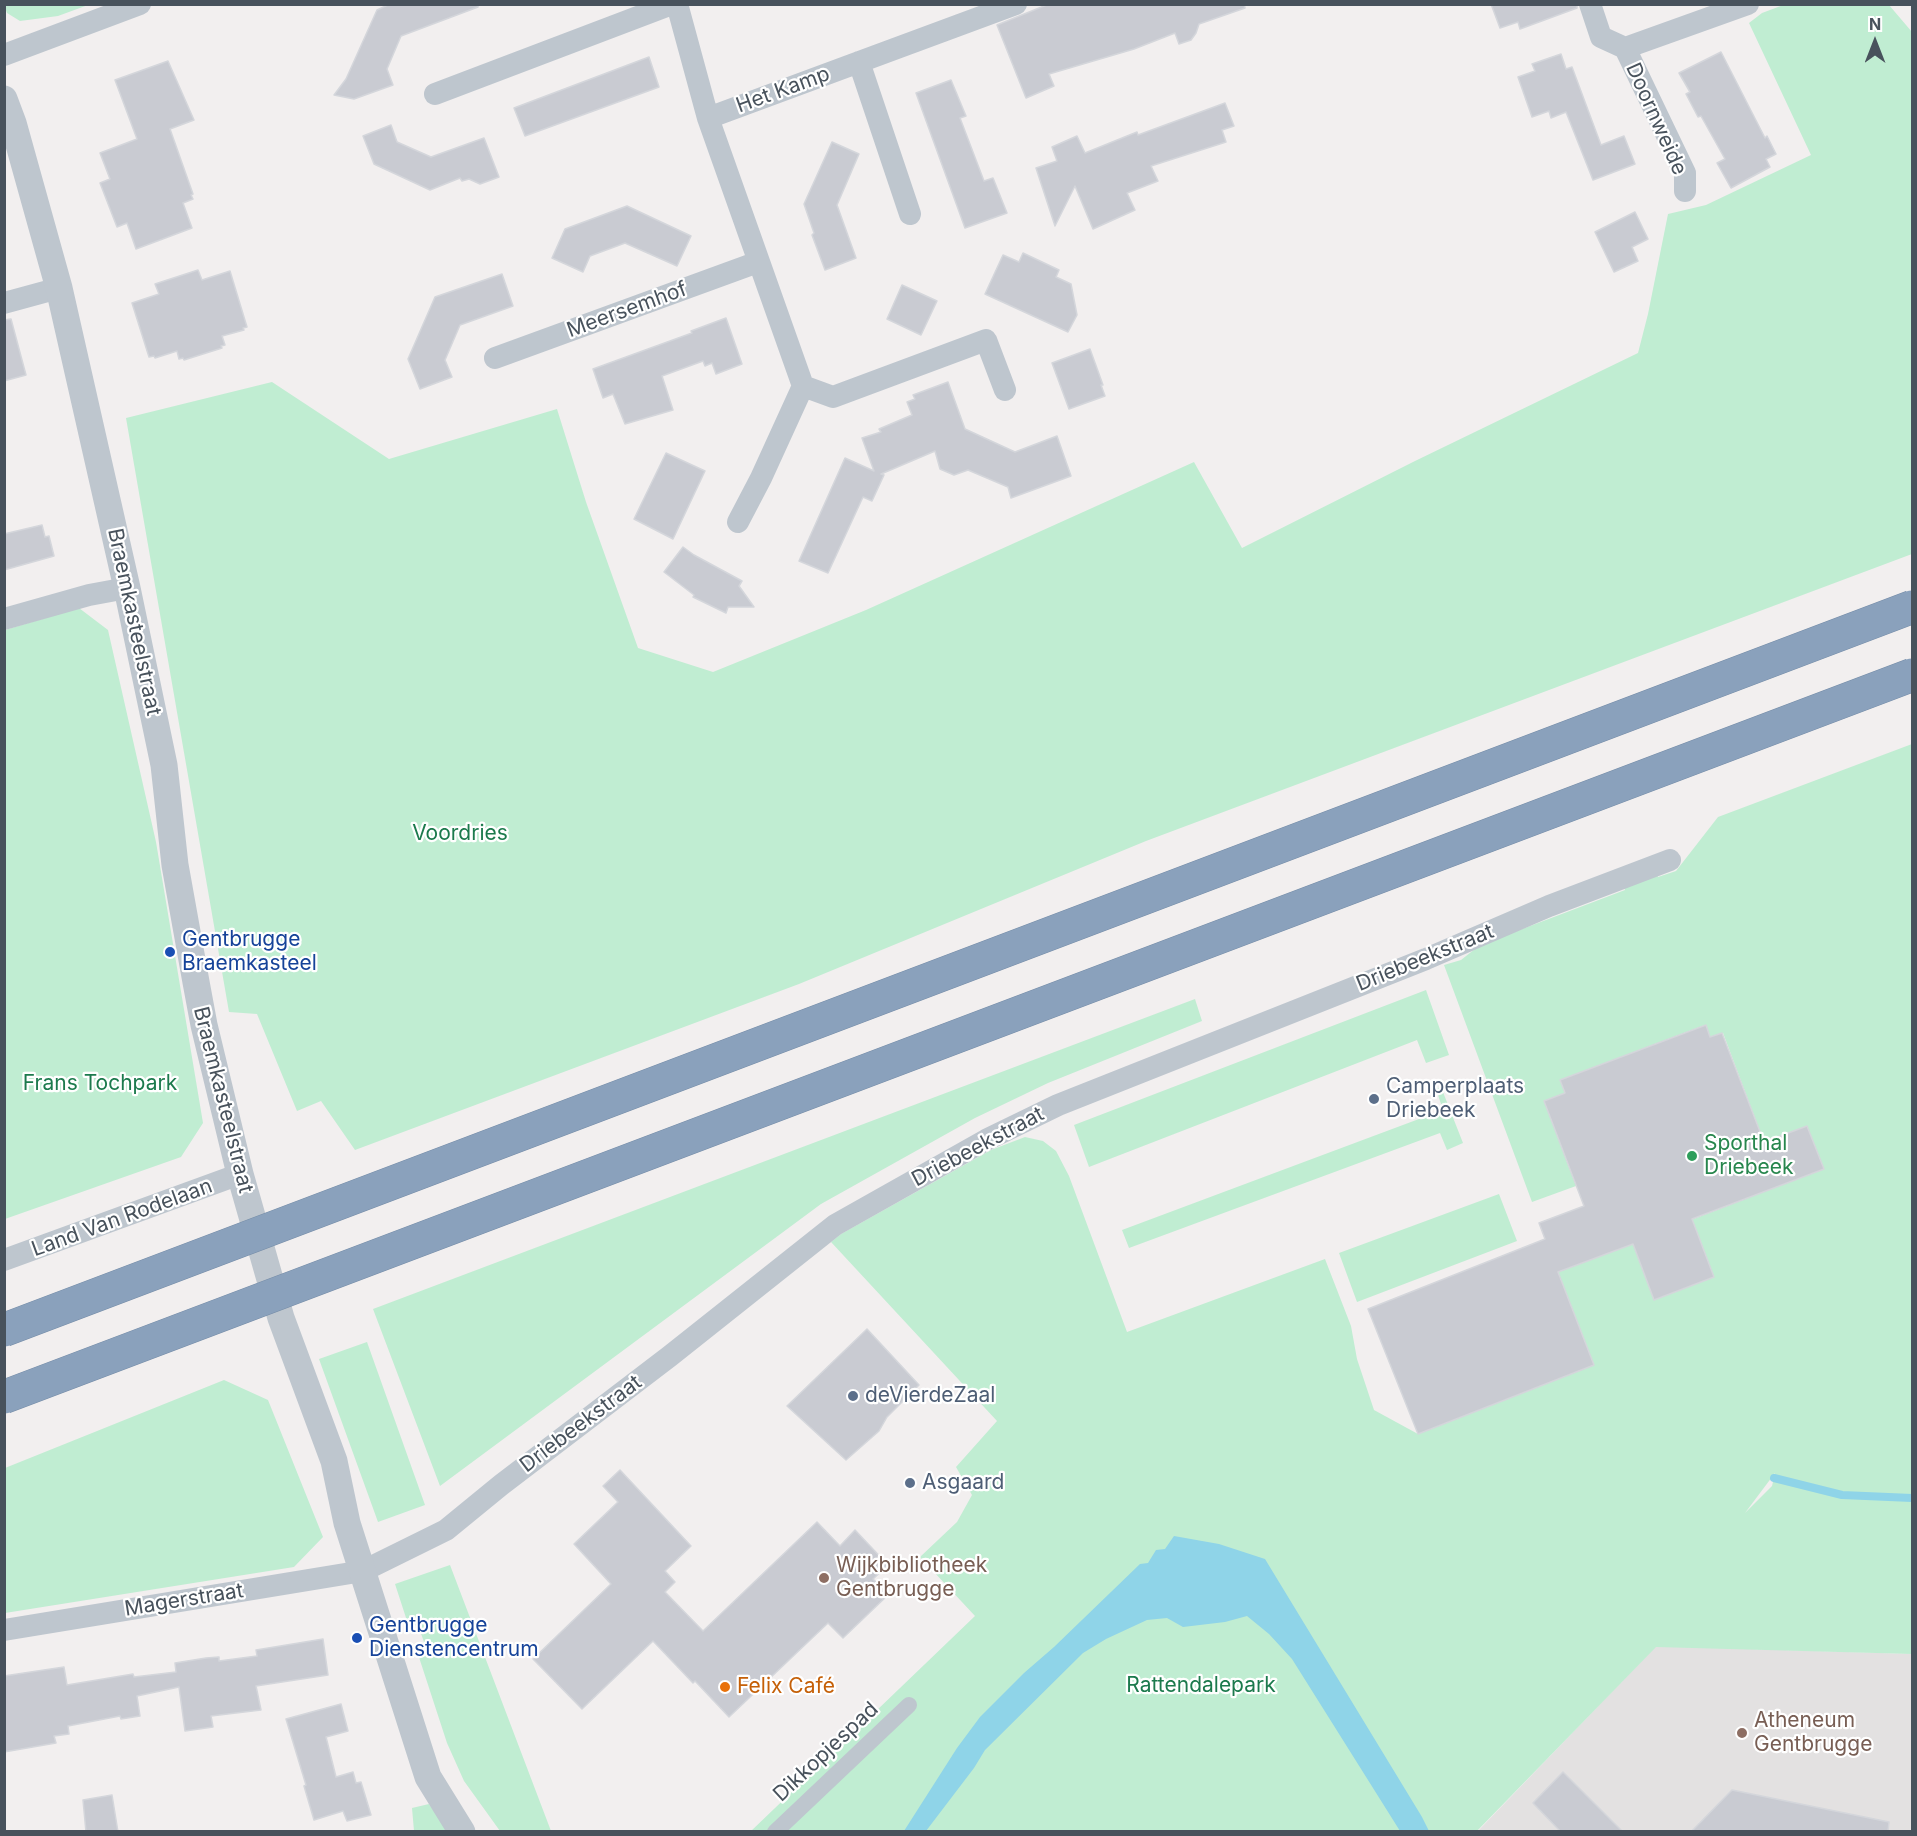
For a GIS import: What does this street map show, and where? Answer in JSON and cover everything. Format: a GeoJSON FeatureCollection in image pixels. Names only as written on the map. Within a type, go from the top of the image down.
{"type":"FeatureCollection","features":[{"type":"Feature","properties":{"kind":"highway"},"geometry":{"type":"LineString","coordinates":[[4,1330],[1912,607]]}},
{"type":"Feature","properties":{"kind":"highway"},"geometry":{"type":"LineString","coordinates":[[4,1397],[1912,675]]}},
{"type":"Feature","properties":{"kind":"street"},"geometry":{"type":"LineString","coordinates":[[4,55],[140,4]]}},
{"type":"Feature","properties":{"kind":"street"},"geometry":{"type":"LineString","coordinates":[[435,94],[672,4]]}},
{"type":"Feature","properties":{"kind":"street"},"geometry":{"type":"LineString","coordinates":[[676,4],[708,118],[803,386],[738,522]]}},
{"type":"Feature","properties":{"kind":"street","name":"Het Kamp"},"geometry":{"type":"LineString","coordinates":[[708,118],[1017,4]]}},
{"type":"Feature","properties":{"kind":"street","name":"Doornweide"},"geometry":{"type":"LineString","coordinates":[[1590,4],[1601,37],[1625,48],[1685,173],[1685,191]]}},
{"type":"Feature","properties":{"kind":"street","name":"Doornweide"},"geometry":{"type":"LineString","coordinates":[[1625,48],[1748,4]]}},
{"type":"Feature","properties":{"kind":"street"},"geometry":{"type":"LineString","coordinates":[[859,62],[910,214]]}},
{"type":"Feature","properties":{"kind":"street","name":"Braemkasteelstraat"},"geometry":{"type":"LineString","coordinates":[[4,99],[13,123],[59,288],[127,588],[164,765],[176,865],[204,1025],[240,1174],[281,1318],[334,1461],[347,1523],[428,1777],[462,1832]]}},
{"type":"Feature","properties":{"kind":"street","name":"Meersemhof"},"geometry":{"type":"LineString","coordinates":[[495,358],[758,262]]}},
{"type":"Feature","properties":{"kind":"street"},"geometry":{"type":"LineString","coordinates":[[4,303],[59,288]]}},
{"type":"Feature","properties":{"kind":"street"},"geometry":{"type":"LineString","coordinates":[[803,386],[833,397],[986,340],[1005,390]]}},
{"type":"Feature","properties":{"kind":"street"},"geometry":{"type":"LineString","coordinates":[[4,619],[89,595],[127,588]]}},
{"type":"Feature","properties":{"kind":"street","name":"Driebeekstraat"},"geometry":{"type":"LineString","coordinates":[[363,1571],[446,1530],[835,1225],[986,1140],[1058,1105],[1426,959],[1549,906],[1670,861]]}},
{"type":"Feature","properties":{"kind":"street","name":"Land Van Rodelaan"},"geometry":{"type":"LineString","coordinates":[[4,1260],[240,1174]]}},
{"type":"Feature","properties":{"kind":"street","name":"Magerstraat"},"geometry":{"type":"LineString","coordinates":[[4,1630],[363,1571]]}},
{"type":"Feature","properties":{"kind":"street","name":"Dikkopjespad"},"geometry":{"type":"LineString","coordinates":[[775,1832],[909,1705]]}},
{"type":"Feature","properties":{"kind":"shaded area","name":"Atheneum Gentbrugge"},"geometry":{"type":"Polygon","coordinates":[[[1656,1646],[1912,1654],[1912,1831],[1477,1832],[1656,1646]]]}},
{"type":"Feature","properties":{"kind":"green space","name":"Voordries"},"geometry":{"type":"Polygon","coordinates":[[[1786,4],[1889,5],[1912,32],[1912,554],[1146,841],[799,984],[355,1150],[321,1101],[297,1111],[257,1014],[229,1012],[126,418],[272,382],[389,459],[557,409],[586,502],[638,648],[713,672],[866,610],[1194,462],[1242,548],[1638,353],[1668,214],[1706,205],[1811,155],[1749,23],[1762,13],[1786,4]]]}},
{"type":"Feature","properties":{"kind":"green space"},"geometry":{"type":"Polygon","coordinates":[[[4,5],[88,5],[58,16],[20,21],[7,13],[4,5]]]}},
{"type":"Feature","properties":{"kind":"green space","name":"Frans Tochpark"},"geometry":{"type":"Polygon","coordinates":[[[79,608],[108,630],[156,842],[203,1123],[181,1157],[5,1219],[5,630],[79,608]]]}},
{"type":"Feature","properties":{"kind":"green space","name":"Rattendalepark"},"geometry":{"type":"Polygon","coordinates":[[[1912,744],[1912,1654],[1656,1647],[1477,1831],[750,1832],[975,1616],[920,1557],[957,1522],[972,1495],[956,1467],[997,1421],[831,1242],[841,1234],[991,1150],[1025,1137],[1043,1141],[1056,1151],[1069,1176],[1127,1332],[1325,1259],[1351,1326],[1357,1359],[1374,1410],[1418,1434],[1594,1365],[1558,1272],[1655,1235],[1662,1253],[1640,1262],[1654,1299],[1713,1277],[1700,1240],[1672,1251],[1665,1230],[1823,1169],[1807,1126],[1764,1142],[1723,1033],[1710,1037],[1705,1025],[1560,1080],[1565,1093],[1544,1101],[1576,1186],[1532,1202],[1444,965],[1461,960],[1480,945],[1625,890],[1624,886],[1657,874],[1658,877],[1676,871],[1718,817],[1912,744]],[[1775,1473],[1745,1513],[1772,1486],[1775,1473]]]}},
{"type":"Feature","properties":{"kind":"green space"},"geometry":{"type":"Polygon","coordinates":[[[1426,990],[1449,1055],[1426,1063],[1417,1040],[1089,1167],[1074,1125],[1426,990]]]}},
{"type":"Feature","properties":{"kind":"green space"},"geometry":{"type":"Polygon","coordinates":[[[1195,999],[1202,1021],[1048,1083],[975,1118],[821,1204],[440,1486],[373,1309],[1195,999]]]}},
{"type":"Feature","properties":{"kind":"green space"},"geometry":{"type":"Polygon","coordinates":[[[1441,1087],[1463,1143],[1447,1150],[1440,1133],[1129,1248],[1122,1230],[1443,1110],[1436,1089],[1441,1087]]]}},
{"type":"Feature","properties":{"kind":"green space"},"geometry":{"type":"Polygon","coordinates":[[[1499,1194],[1517,1241],[1357,1302],[1339,1253],[1499,1194]]]}},
{"type":"Feature","properties":{"kind":"green space"},"geometry":{"type":"Polygon","coordinates":[[[367,1342],[425,1505],[378,1522],[319,1359],[367,1342]]]}},
{"type":"Feature","properties":{"kind":"green space"},"geometry":{"type":"Polygon","coordinates":[[[224,1380],[268,1400],[323,1537],[294,1567],[5,1613],[5,1468],[224,1380]]]}},
{"type":"Feature","properties":{"kind":"green space"},"geometry":{"type":"Polygon","coordinates":[[[450,1565],[551,1831],[500,1831],[464,1781],[447,1743],[415,1645],[424,1642],[418,1625],[409,1627],[395,1584],[450,1565]]]}},
{"type":"Feature","properties":{"kind":"green space"},"geometry":{"type":"Polygon","coordinates":[[[429,1804],[448,1831],[414,1831],[412,1808],[429,1804]]]}},
{"type":"Feature","properties":{"kind":"water"},"geometry":{"type":"Polygon","coordinates":[[[1174,1536],[1219,1544],[1265,1559],[1429,1831],[1400,1831],[1292,1659],[1269,1634],[1247,1616],[1225,1622],[1183,1627],[1167,1618],[1147,1620],[1106,1639],[1083,1653],[985,1750],[926,1831],[904,1831],[957,1748],[980,1717],[1140,1564],[1148,1563],[1156,1550],[1165,1549],[1174,1536]]]}},
{"type":"Feature","properties":{"kind":"building"},"geometry":{"type":"Polygon","coordinates":[[[390,4],[478,4],[478,7],[401,36],[387,69],[393,85],[354,99],[334,95],[346,79],[377,10],[390,4]]]}},
{"type":"Feature","properties":{"kind":"building"},"geometry":{"type":"Polygon","coordinates":[[[1049,4],[1244,4],[1245,8],[1199,24],[1191,40],[1179,44],[1175,33],[1134,49],[1049,74],[1054,86],[1026,98],[997,25],[1049,4]]]}},
{"type":"Feature","properties":{"kind":"building"},"geometry":{"type":"Polygon","coordinates":[[[1491,4],[1577,4],[1577,8],[1520,29],[1518,22],[1500,28],[1491,4]]]}},
{"type":"Feature","properties":{"kind":"building"},"geometry":{"type":"Polygon","coordinates":[[[1721,52],[1765,138],[1767,136],[1776,154],[1766,159],[1770,167],[1731,188],[1717,163],[1725,159],[1701,116],[1698,117],[1686,94],[1690,92],[1679,73],[1721,52]]]}},
{"type":"Feature","properties":{"kind":"building"},"geometry":{"type":"Polygon","coordinates":[[[1561,54],[1566,69],[1572,67],[1601,145],[1624,136],[1635,164],[1593,180],[1566,112],[1551,118],[1549,111],[1532,117],[1518,77],[1535,71],[1532,64],[1561,54]]]}},
{"type":"Feature","properties":{"kind":"building"},"geometry":{"type":"Polygon","coordinates":[[[649,57],[659,87],[525,136],[514,108],[649,57]]]}},
{"type":"Feature","properties":{"kind":"building"},"geometry":{"type":"Polygon","coordinates":[[[168,61],[194,120],[170,129],[193,194],[191,195],[193,199],[183,203],[192,228],[136,249],[127,223],[117,227],[100,183],[110,179],[100,153],[137,139],[115,80],[168,61]]]}},
{"type":"Feature","properties":{"kind":"building"},"geometry":{"type":"Polygon","coordinates":[[[951,80],[966,116],[960,118],[984,181],[993,178],[1007,213],[965,228],[916,93],[951,80]]]}},
{"type":"Feature","properties":{"kind":"building"},"geometry":{"type":"Polygon","coordinates":[[[1225,103],[1234,126],[1222,130],[1226,142],[1151,166],[1158,181],[1127,193],[1135,210],[1093,229],[1075,186],[1055,226],[1036,168],[1057,161],[1052,147],[1077,136],[1085,153],[1137,132],[1138,135],[1225,103]]]}},
{"type":"Feature","properties":{"kind":"building"},"geometry":{"type":"Polygon","coordinates":[[[391,125],[397,142],[431,157],[484,138],[499,177],[480,184],[469,179],[462,181],[460,178],[430,190],[374,164],[363,136],[391,125]]]}},
{"type":"Feature","properties":{"kind":"building"},"geometry":{"type":"Polygon","coordinates":[[[832,142],[859,154],[837,205],[856,258],[825,270],[804,204],[832,142]]]}},
{"type":"Feature","properties":{"kind":"building"},"geometry":{"type":"Polygon","coordinates":[[[627,206],[691,236],[677,266],[625,243],[590,256],[583,272],[552,258],[565,229],[627,206]]]}},
{"type":"Feature","properties":{"kind":"building"},"geometry":{"type":"Polygon","coordinates":[[[1635,212],[1648,239],[1632,247],[1638,261],[1614,272],[1595,232],[1635,212]]]}},
{"type":"Feature","properties":{"kind":"building"},"geometry":{"type":"Polygon","coordinates":[[[1023,253],[1059,270],[1056,277],[1071,284],[1077,315],[1068,332],[985,294],[1003,255],[1019,262],[1023,253]]]}},
{"type":"Feature","properties":{"kind":"building"},"geometry":{"type":"Polygon","coordinates":[[[198,270],[202,280],[230,271],[247,327],[243,328],[244,330],[222,336],[225,345],[221,346],[222,348],[184,360],[179,359],[177,351],[155,358],[154,356],[149,357],[132,303],[159,294],[155,284],[198,270]]]}},
{"type":"Feature","properties":{"kind":"building"},"geometry":{"type":"Polygon","coordinates":[[[502,274],[513,306],[460,325],[445,360],[452,377],[420,389],[408,359],[435,297],[502,274]]]}},
{"type":"Feature","properties":{"kind":"building"},"geometry":{"type":"Polygon","coordinates":[[[902,285],[937,301],[921,335],[887,319],[902,285]]]}},
{"type":"Feature","properties":{"kind":"building"},"geometry":{"type":"Polygon","coordinates":[[[726,318],[742,364],[716,374],[712,363],[705,366],[703,361],[662,376],[673,410],[625,424],[613,394],[603,398],[593,369],[692,333],[691,331],[726,318]]]}},
{"type":"Feature","properties":{"kind":"building"},"geometry":{"type":"Polygon","coordinates":[[[11,319],[26,375],[4,381],[4,320],[11,319]]]}},
{"type":"Feature","properties":{"kind":"building"},"geometry":{"type":"Polygon","coordinates":[[[1090,349],[1105,396],[1069,409],[1052,363],[1090,349]]]}},
{"type":"Feature","properties":{"kind":"building"},"geometry":{"type":"Polygon","coordinates":[[[948,382],[965,429],[1015,452],[1057,436],[1071,476],[1011,498],[1008,487],[968,470],[954,475],[940,469],[935,451],[881,474],[884,475],[872,501],[863,497],[828,573],[799,561],[845,458],[874,471],[862,438],[881,432],[879,429],[912,415],[907,402],[915,399],[913,395],[948,382]]]}},
{"type":"Feature","properties":{"kind":"building"},"geometry":{"type":"Polygon","coordinates":[[[666,453],[705,471],[673,539],[634,519],[666,453]]]}},
{"type":"Feature","properties":{"kind":"building"},"geometry":{"type":"Polygon","coordinates":[[[42,525],[45,537],[49,536],[54,556],[4,570],[4,534],[42,525]]]}},
{"type":"Feature","properties":{"kind":"building"},"geometry":{"type":"Polygon","coordinates":[[[683,547],[742,581],[739,586],[754,607],[728,607],[726,613],[693,597],[694,595],[664,572],[683,547]]]}},
{"type":"Feature","properties":{"kind":"building","name":"Sporthal Driebeek"},"geometry":{"type":"Polygon","coordinates":[[[1706,1025],[1710,1037],[1722,1033],[1764,1142],[1807,1126],[1824,1169],[1692,1219],[1714,1277],[1654,1300],[1633,1244],[1558,1272],[1594,1365],[1418,1434],[1368,1309],[1545,1239],[1539,1223],[1584,1206],[1544,1101],[1565,1093],[1560,1080],[1706,1025]]]}},
{"type":"Feature","properties":{"kind":"building","name":"deVierdeZaal"},"geometry":{"type":"Polygon","coordinates":[[[867,1329],[919,1385],[887,1417],[879,1431],[846,1460],[787,1406],[867,1329]]]}},
{"type":"Feature","properties":{"kind":"building"},"geometry":{"type":"Polygon","coordinates":[[[620,1470],[691,1546],[665,1571],[675,1582],[665,1592],[703,1631],[817,1522],[840,1546],[855,1530],[888,1565],[873,1579],[888,1595],[843,1638],[828,1623],[729,1717],[653,1641],[582,1709],[533,1659],[611,1584],[574,1544],[618,1502],[603,1486],[620,1470]]]}},
{"type":"Feature","properties":{"kind":"building"},"geometry":{"type":"Polygon","coordinates":[[[323,1639],[328,1675],[256,1686],[261,1710],[211,1716],[213,1727],[185,1731],[179,1687],[137,1696],[140,1716],[121,1719],[120,1716],[68,1726],[69,1734],[54,1736],[56,1743],[4,1752],[4,1676],[64,1667],[67,1685],[133,1674],[134,1677],[176,1672],[175,1663],[206,1658],[219,1657],[219,1661],[257,1656],[256,1650],[323,1639]]]}},
{"type":"Feature","properties":{"kind":"building"},"geometry":{"type":"Polygon","coordinates":[[[341,1704],[348,1731],[326,1737],[336,1777],[353,1772],[356,1783],[361,1782],[371,1815],[347,1821],[343,1811],[314,1820],[286,1719],[341,1704]]]}},
{"type":"Feature","properties":{"kind":"building"},"geometry":{"type":"Polygon","coordinates":[[[1563,1772],[1623,1832],[1561,1832],[1533,1803],[1563,1772]]]}},
{"type":"Feature","properties":{"kind":"building"},"geometry":{"type":"Polygon","coordinates":[[[1732,1790],[1889,1822],[1888,1832],[1691,1832],[1732,1790]]]}},
{"type":"Feature","properties":{"kind":"building"},"geometry":{"type":"Polygon","coordinates":[[[112,1795],[118,1832],[86,1832],[83,1800],[112,1795]]]}},
{"type":"Feature","properties":{"kind":"waterway"},"geometry":{"type":"LineString","coordinates":[[1774,1478],[1842,1495],[1912,1498]]}},
{"type":"Feature","properties":{"kind":"place","name":"Gentbrugge Braemkasteel"},"geometry":{"type":"Point","coordinates":[170,952]}},
{"type":"Feature","properties":{"kind":"place","name":"Camperplaats Driebeek"},"geometry":{"type":"Point","coordinates":[1374,1099]}},
{"type":"Feature","properties":{"kind":"place","name":"Sporthal Driebeek"},"geometry":{"type":"Point","coordinates":[1692,1156]}},
{"type":"Feature","properties":{"kind":"place","name":"deVierdeZaal"},"geometry":{"type":"Point","coordinates":[853,1396]}},
{"type":"Feature","properties":{"kind":"place","name":"Asgaard"},"geometry":{"type":"Point","coordinates":[910,1483]}},
{"type":"Feature","properties":{"kind":"place","name":"Wijkbibliotheek Gentbrugge"},"geometry":{"type":"Point","coordinates":[824,1578]}},
{"type":"Feature","properties":{"kind":"place","name":"Gentbrugge Dienstencentrum"},"geometry":{"type":"Point","coordinates":[357,1638]}},
{"type":"Feature","properties":{"kind":"place","name":"Felix Café"},"geometry":{"type":"Point","coordinates":[725,1687]}},
{"type":"Feature","properties":{"kind":"place","name":"Atheneum Gentbrugge"},"geometry":{"type":"Point","coordinates":[1742,1733]}}]}
